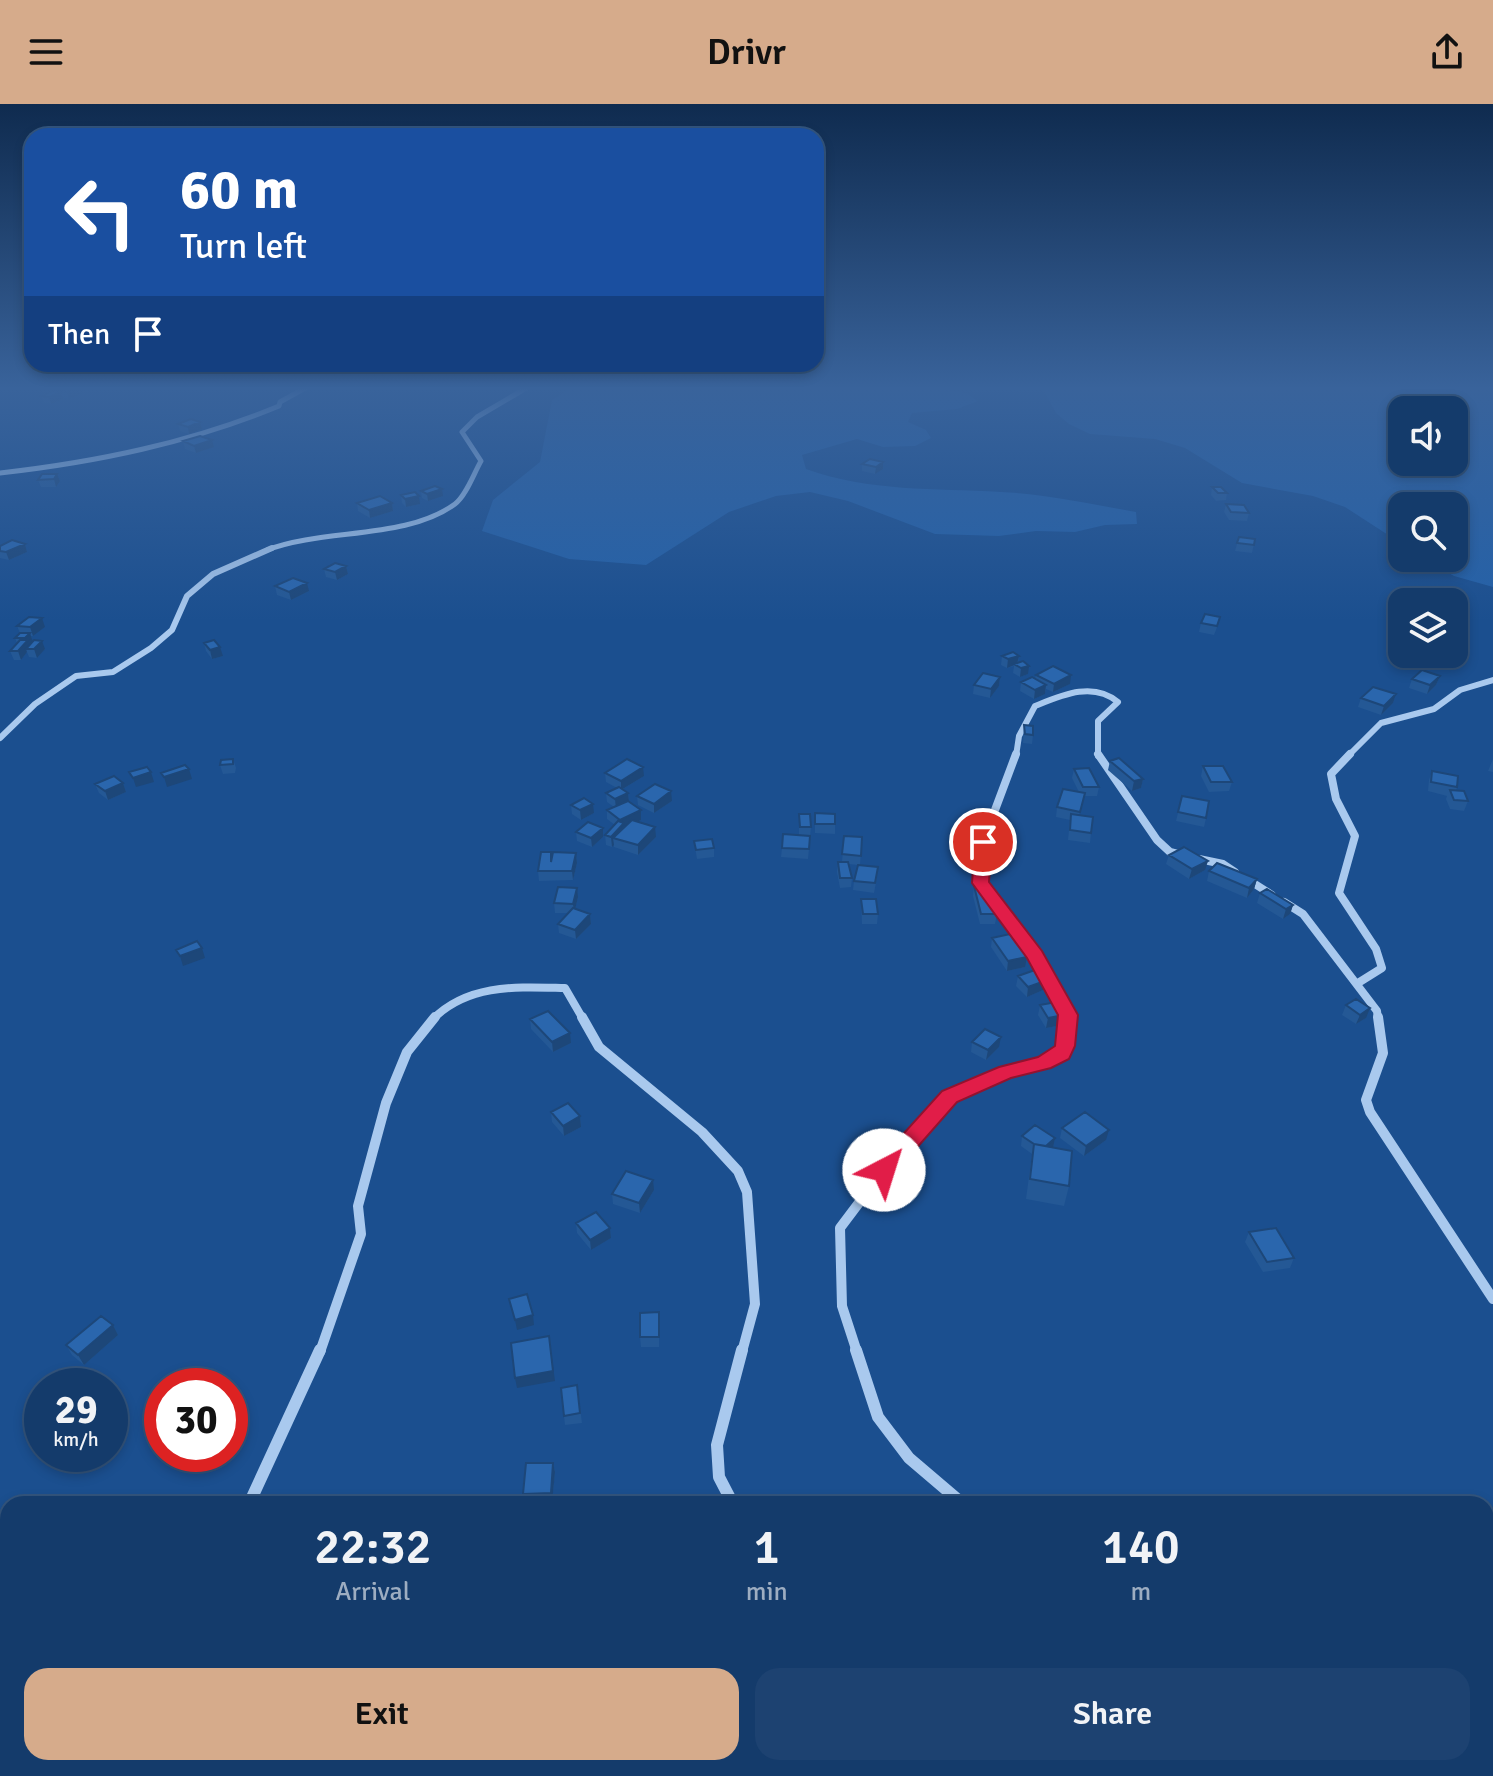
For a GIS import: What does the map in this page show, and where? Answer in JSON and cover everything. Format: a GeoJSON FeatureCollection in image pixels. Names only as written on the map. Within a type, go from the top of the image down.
{"type":"FeatureCollection","features":[{"type":"Feature","properties":{"kind":"street"},"geometry":{"type":"LineString","coordinates":[[0,473],[67,465]]}},
{"type":"Feature","properties":{"kind":"street"},"geometry":{"type":"LineString","coordinates":[[0,738],[35,704],[76,676],[113,672],[151,648],[172,630],[187,596],[213,574],[271,548],[309,538],[414,523],[457,503],[479,465]]}},
{"type":"Feature","properties":{"kind":"street"},"geometry":{"type":"LineString","coordinates":[[1358,983],[1382,968],[1376,949],[1339,893],[1346,876],[1347,860],[1355,846],[1356,832],[1346,819],[1330,784],[1331,774],[1381,723],[1434,709],[1460,690],[1493,680]]}},
{"type":"Feature","properties":{"kind":"street"},"geometry":{"type":"LineString","coordinates":[[954,1496],[909,1458],[878,1417],[842,1306],[840,1228],[898,1151],[949,1096],[1062,1054],[1068,1015],[1035,955],[981,883],[983,842],[1015,762],[1019,736],[1035,706],[1059,697],[1099,690],[1115,697],[1118,702],[1098,721],[1098,757],[1157,840],[1170,852],[1223,864],[1303,914],[1358,983],[1381,1021],[1383,1053],[1366,1100],[1370,1112],[1493,1299]]}},
{"type":"Feature","properties":{"kind":"street"},"geometry":{"type":"LineString","coordinates":[[253,1496],[317,1360],[361,1234],[357,1227],[359,1204],[391,1085],[407,1049],[418,1031],[452,1003],[494,988],[565,988],[599,1047],[702,1132],[738,1171],[747,1192],[755,1304],[717,1445],[719,1477],[729,1496]]}},
{"type":"Feature","properties":{"kind":"shaded area"},"geometry":{"type":"Polygon","coordinates":[[[536,465],[805,465],[806,469],[854,482],[1018,493],[1136,512],[1137,524],[1105,525],[1075,532],[1036,531],[999,536],[935,534],[848,501],[810,492],[776,496],[729,512],[646,565],[569,559],[482,531],[493,500],[536,465]]]}},
{"type":"Feature","properties":{"kind":"shaded area"},"geometry":{"type":"Polygon","coordinates":[[[1213,465],[1388,465],[1388,476],[1468,476],[1468,465],[1493,465],[1493,587],[1447,572],[1468,572],[1468,492],[1388,492],[1388,535],[1345,507],[1313,496],[1242,483],[1213,465]]]}},
{"type":"Feature","properties":{"kind":"building"},"geometry":{"type":"Polygon","coordinates":[[[42,474],[57,474],[54,479],[38,480],[42,474]]]}},
{"type":"Feature","properties":{"kind":"building"},"geometry":{"type":"Polygon","coordinates":[[[435,486],[442,489],[427,494],[421,491],[435,486]]]}},
{"type":"Feature","properties":{"kind":"building"},"geometry":{"type":"Polygon","coordinates":[[[1212,487],[1221,487],[1227,493],[1218,493],[1212,487]]]}},
{"type":"Feature","properties":{"kind":"building"},"geometry":{"type":"Polygon","coordinates":[[[415,492],[419,496],[405,499],[401,495],[415,492]]]}},
{"type":"Feature","properties":{"kind":"building"},"geometry":{"type":"Polygon","coordinates":[[[380,496],[392,503],[369,510],[357,503],[380,496]]]}},
{"type":"Feature","properties":{"kind":"building"},"geometry":{"type":"Polygon","coordinates":[[[1226,504],[1244,505],[1249,513],[1231,512],[1226,504]]]}},
{"type":"Feature","properties":{"kind":"building"},"geometry":{"type":"Polygon","coordinates":[[[1239,537],[1255,539],[1254,545],[1237,543],[1239,537]]]}},
{"type":"Feature","properties":{"kind":"building"},"geometry":{"type":"Polygon","coordinates":[[[12,540],[25,544],[6,552],[0,551],[0,546],[12,540]]]}},
{"type":"Feature","properties":{"kind":"building"},"geometry":{"type":"Polygon","coordinates":[[[335,563],[346,566],[335,572],[324,569],[335,563]]]}},
{"type":"Feature","properties":{"kind":"building"},"geometry":{"type":"Polygon","coordinates":[[[293,578],[307,583],[289,592],[275,586],[293,578]]]}},
{"type":"Feature","properties":{"kind":"building"},"geometry":{"type":"Polygon","coordinates":[[[1205,614],[1220,617],[1217,626],[1201,623],[1205,614]]]}},
{"type":"Feature","properties":{"kind":"building"},"geometry":{"type":"Polygon","coordinates":[[[29,617],[42,618],[30,627],[17,626],[29,617]]]}},
{"type":"Feature","properties":{"kind":"building"},"geometry":{"type":"Polygon","coordinates":[[[20,633],[30,633],[25,638],[15,638],[20,633]]]}},
{"type":"Feature","properties":{"kind":"building"},"geometry":{"type":"Polygon","coordinates":[[[20,640],[28,640],[18,651],[10,651],[20,640]]]}},
{"type":"Feature","properties":{"kind":"building"},"geometry":{"type":"Polygon","coordinates":[[[34,640],[42,641],[34,649],[26,649],[34,640]]]}},
{"type":"Feature","properties":{"kind":"building"},"geometry":{"type":"Polygon","coordinates":[[[214,640],[220,647],[210,650],[204,643],[214,640]]]}},
{"type":"Feature","properties":{"kind":"building"},"geometry":{"type":"Polygon","coordinates":[[[1013,652],[1019,656],[1008,659],[1002,656],[1013,652]]]}},
{"type":"Feature","properties":{"kind":"building"},"geometry":{"type":"Polygon","coordinates":[[[1023,661],[1029,666],[1021,668],[1014,664],[1023,661]]]}},
{"type":"Feature","properties":{"kind":"building"},"geometry":{"type":"Polygon","coordinates":[[[1053,666],[1071,675],[1054,684],[1036,675],[1053,666]]]}},
{"type":"Feature","properties":{"kind":"building"},"geometry":{"type":"Polygon","coordinates":[[[1422,670],[1440,676],[1430,685],[1412,679],[1422,670]]]}},
{"type":"Feature","properties":{"kind":"building"},"geometry":{"type":"Polygon","coordinates":[[[983,673],[1000,677],[991,689],[974,685],[983,673]]]}},
{"type":"Feature","properties":{"kind":"building"},"geometry":{"type":"Polygon","coordinates":[[[1032,677],[1046,685],[1035,690],[1021,682],[1032,677]]]}},
{"type":"Feature","properties":{"kind":"building"},"geometry":{"type":"Polygon","coordinates":[[[1373,687],[1396,694],[1384,706],[1361,698],[1373,687]]]}},
{"type":"Feature","properties":{"kind":"building"},"geometry":{"type":"Polygon","coordinates":[[[1024,725],[1033,726],[1033,735],[1025,734],[1024,725]]]}},
{"type":"Feature","properties":{"kind":"building"},"geometry":{"type":"Polygon","coordinates":[[[1119,758],[1143,779],[1134,781],[1110,761],[1119,758]]]}},
{"type":"Feature","properties":{"kind":"building"},"geometry":{"type":"Polygon","coordinates":[[[233,759],[233,764],[220,765],[221,760],[233,759]]]}},
{"type":"Feature","properties":{"kind":"building"},"geometry":{"type":"Polygon","coordinates":[[[627,759],[643,767],[621,781],[605,773],[627,759]]]}},
{"type":"Feature","properties":{"kind":"building"},"geometry":{"type":"Polygon","coordinates":[[[185,765],[189,769],[164,777],[161,773],[185,765]]]}},
{"type":"Feature","properties":{"kind":"building"},"geometry":{"type":"Polygon","coordinates":[[[1203,766],[1223,766],[1232,782],[1211,782],[1203,766]]]}},
{"type":"Feature","properties":{"kind":"building"},"geometry":{"type":"Polygon","coordinates":[[[147,767],[151,772],[133,778],[129,772],[147,767]]]}},
{"type":"Feature","properties":{"kind":"building"},"geometry":{"type":"Polygon","coordinates":[[[1089,768],[1099,787],[1083,787],[1074,769],[1089,768]]]}},
{"type":"Feature","properties":{"kind":"building"},"geometry":{"type":"Polygon","coordinates":[[[1432,771],[1458,776],[1457,787],[1431,782],[1432,771]]]}},
{"type":"Feature","properties":{"kind":"building"},"geometry":{"type":"Polygon","coordinates":[[[114,776],[123,783],[105,791],[95,784],[114,776]]]}},
{"type":"Feature","properties":{"kind":"building"},"geometry":{"type":"Polygon","coordinates":[[[655,784],[671,791],[654,804],[637,796],[655,784]]]}},
{"type":"Feature","properties":{"kind":"building"},"geometry":{"type":"Polygon","coordinates":[[[619,787],[628,793],[615,799],[606,793],[619,787]]]}},
{"type":"Feature","properties":{"kind":"building"},"geometry":{"type":"Polygon","coordinates":[[[1063,789],[1085,793],[1080,812],[1057,807],[1063,789]]]}},
{"type":"Feature","properties":{"kind":"building"},"geometry":{"type":"Polygon","coordinates":[[[1450,790],[1464,791],[1468,801],[1454,800],[1450,790]]]}},
{"type":"Feature","properties":{"kind":"building"},"geometry":{"type":"Polygon","coordinates":[[[1182,796],[1209,801],[1206,818],[1178,812],[1182,796]]]}},
{"type":"Feature","properties":{"kind":"building"},"geometry":{"type":"Polygon","coordinates":[[[584,798],[593,804],[580,810],[571,805],[584,798]]]}},
{"type":"Feature","properties":{"kind":"building"},"geometry":{"type":"Polygon","coordinates":[[[628,801],[641,810],[620,820],[607,810],[628,801]]]}},
{"type":"Feature","properties":{"kind":"building"},"geometry":{"type":"Polygon","coordinates":[[[815,813],[835,814],[835,824],[815,824],[815,813]]]}},
{"type":"Feature","properties":{"kind":"building"},"geometry":{"type":"Polygon","coordinates":[[[799,814],[810,814],[811,827],[800,827],[799,814]]]}},
{"type":"Feature","properties":{"kind":"building"},"geometry":{"type":"Polygon","coordinates":[[[1071,814],[1093,817],[1091,833],[1070,830],[1071,814]]]}},
{"type":"Feature","properties":{"kind":"building"},"geometry":{"type":"Polygon","coordinates":[[[632,820],[655,827],[638,845],[613,838],[632,820]]]}},
{"type":"Feature","properties":{"kind":"building"},"geometry":{"type":"Polygon","coordinates":[[[618,821],[624,823],[611,837],[605,835],[618,821]]]}},
{"type":"Feature","properties":{"kind":"building"},"geometry":{"type":"Polygon","coordinates":[[[588,822],[603,828],[591,838],[576,832],[588,822]]]}},
{"type":"Feature","properties":{"kind":"building"},"geometry":{"type":"Polygon","coordinates":[[[783,834],[810,836],[809,849],[782,848],[783,834]]]}},
{"type":"Feature","properties":{"kind":"building"},"geometry":{"type":"Polygon","coordinates":[[[844,836],[862,837],[861,856],[842,854],[844,836]]]}},
{"type":"Feature","properties":{"kind":"building"},"geometry":{"type":"Polygon","coordinates":[[[712,839],[714,848],[696,850],[694,841],[712,839]]]}},
{"type":"Feature","properties":{"kind":"building"},"geometry":{"type":"Polygon","coordinates":[[[1184,847],[1208,861],[1192,869],[1169,855],[1184,847]]]}},
{"type":"Feature","properties":{"kind":"building"},"geometry":{"type":"Polygon","coordinates":[[[541,852],[551,852],[551,862],[553,852],[576,853],[572,871],[538,871],[541,852]]]}},
{"type":"Feature","properties":{"kind":"building"},"geometry":{"type":"Polygon","coordinates":[[[838,862],[848,862],[852,878],[840,878],[838,862]]]}},
{"type":"Feature","properties":{"kind":"building"},"geometry":{"type":"Polygon","coordinates":[[[1217,863],[1257,879],[1249,888],[1209,871],[1217,863]]]}},
{"type":"Feature","properties":{"kind":"building"},"geometry":{"type":"Polygon","coordinates":[[[858,865],[878,867],[875,883],[854,881],[858,865]]]}},
{"type":"Feature","properties":{"kind":"building"},"geometry":{"type":"Polygon","coordinates":[[[974,886],[989,886],[997,914],[981,914],[974,886]]]}},
{"type":"Feature","properties":{"kind":"building"},"geometry":{"type":"Polygon","coordinates":[[[558,887],[577,888],[573,904],[554,903],[558,887]]]}},
{"type":"Feature","properties":{"kind":"building"},"geometry":{"type":"Polygon","coordinates":[[[1267,889],[1293,905],[1286,909],[1260,893],[1267,889]]]}},
{"type":"Feature","properties":{"kind":"building"},"geometry":{"type":"Polygon","coordinates":[[[861,899],[876,899],[878,914],[863,914],[861,899]]]}},
{"type":"Feature","properties":{"kind":"building"},"geometry":{"type":"Polygon","coordinates":[[[573,908],[590,914],[575,930],[558,924],[573,908]]]}},
{"type":"Feature","properties":{"kind":"building"},"geometry":{"type":"Polygon","coordinates":[[[1010,934],[1027,957],[1008,961],[992,938],[1010,934]]]}},
{"type":"Feature","properties":{"kind":"building"},"geometry":{"type":"Polygon","coordinates":[[[197,941],[202,948],[180,956],[176,950],[197,941]]]}},
{"type":"Feature","properties":{"kind":"building"},"geometry":{"type":"Polygon","coordinates":[[[1035,970],[1045,981],[1028,987],[1018,976],[1035,970]]]}},
{"type":"Feature","properties":{"kind":"building"},"geometry":{"type":"Polygon","coordinates":[[[1356,999],[1370,1008],[1360,1015],[1346,1005],[1356,999]]]}},
{"type":"Feature","properties":{"kind":"building"},"geometry":{"type":"Polygon","coordinates":[[[1056,1002],[1064,1015],[1048,1018],[1040,1005],[1056,1002]]]}},
{"type":"Feature","properties":{"kind":"building"},"geometry":{"type":"Polygon","coordinates":[[[548,1011],[570,1033],[552,1042],[530,1019],[548,1011]]]}},
{"type":"Feature","properties":{"kind":"building"},"geometry":{"type":"Polygon","coordinates":[[[985,1029],[1001,1037],[988,1050],[972,1042],[985,1029]]]}},
{"type":"Feature","properties":{"kind":"building"},"geometry":{"type":"Polygon","coordinates":[[[568,1103],[580,1116],[563,1126],[551,1112],[568,1103]]]}},
{"type":"Feature","properties":{"kind":"building"},"geometry":{"type":"Polygon","coordinates":[[[1085,1112],[1109,1130],[1086,1146],[1062,1128],[1085,1112]]]}},
{"type":"Feature","properties":{"kind":"building"},"geometry":{"type":"Polygon","coordinates":[[[1035,1125],[1055,1138],[1046,1146],[1034,1144],[1022,1136],[1035,1125]]]}},
{"type":"Feature","properties":{"kind":"building"},"geometry":{"type":"Polygon","coordinates":[[[1034,1144],[1072,1151],[1069,1186],[1030,1179],[1034,1144]]]}},
{"type":"Feature","properties":{"kind":"building"},"geometry":{"type":"Polygon","coordinates":[[[626,1171],[653,1180],[639,1203],[612,1194],[626,1171]]]}},
{"type":"Feature","properties":{"kind":"building"},"geometry":{"type":"Polygon","coordinates":[[[596,1212],[610,1228],[590,1240],[576,1223],[596,1212]]]}},
{"type":"Feature","properties":{"kind":"building"},"geometry":{"type":"Polygon","coordinates":[[[1276,1228],[1294,1258],[1267,1262],[1249,1232],[1276,1228]]]}},
{"type":"Feature","properties":{"kind":"building"},"geometry":{"type":"Polygon","coordinates":[[[527,1294],[533,1315],[515,1320],[509,1299],[527,1294]]]}},
{"type":"Feature","properties":{"kind":"building"},"geometry":{"type":"Polygon","coordinates":[[[659,1312],[659,1337],[640,1337],[640,1313],[659,1312]]]}},
{"type":"Feature","properties":{"kind":"building"},"geometry":{"type":"Polygon","coordinates":[[[101,1316],[113,1325],[78,1355],[66,1345],[101,1316]]]}},
{"type":"Feature","properties":{"kind":"building"},"geometry":{"type":"Polygon","coordinates":[[[549,1336],[553,1371],[515,1378],[511,1343],[549,1336]]]}},
{"type":"Feature","properties":{"kind":"building"},"geometry":{"type":"Polygon","coordinates":[[[577,1385],[580,1413],[564,1416],[561,1388],[577,1385]]]}},
{"type":"Feature","properties":{"kind":"building"},"geometry":{"type":"Polygon","coordinates":[[[526,1463],[553,1463],[551,1493],[523,1494],[526,1463]]]}},
{"type":"Feature","properties":{"kind":"route"},"geometry":{"type":"LineString","coordinates":[[884,1170],[949,1096],[1006,1073],[1044,1063],[1062,1054],[1065,1046],[1068,1015],[1035,955],[981,883],[983,842]]}}]}
